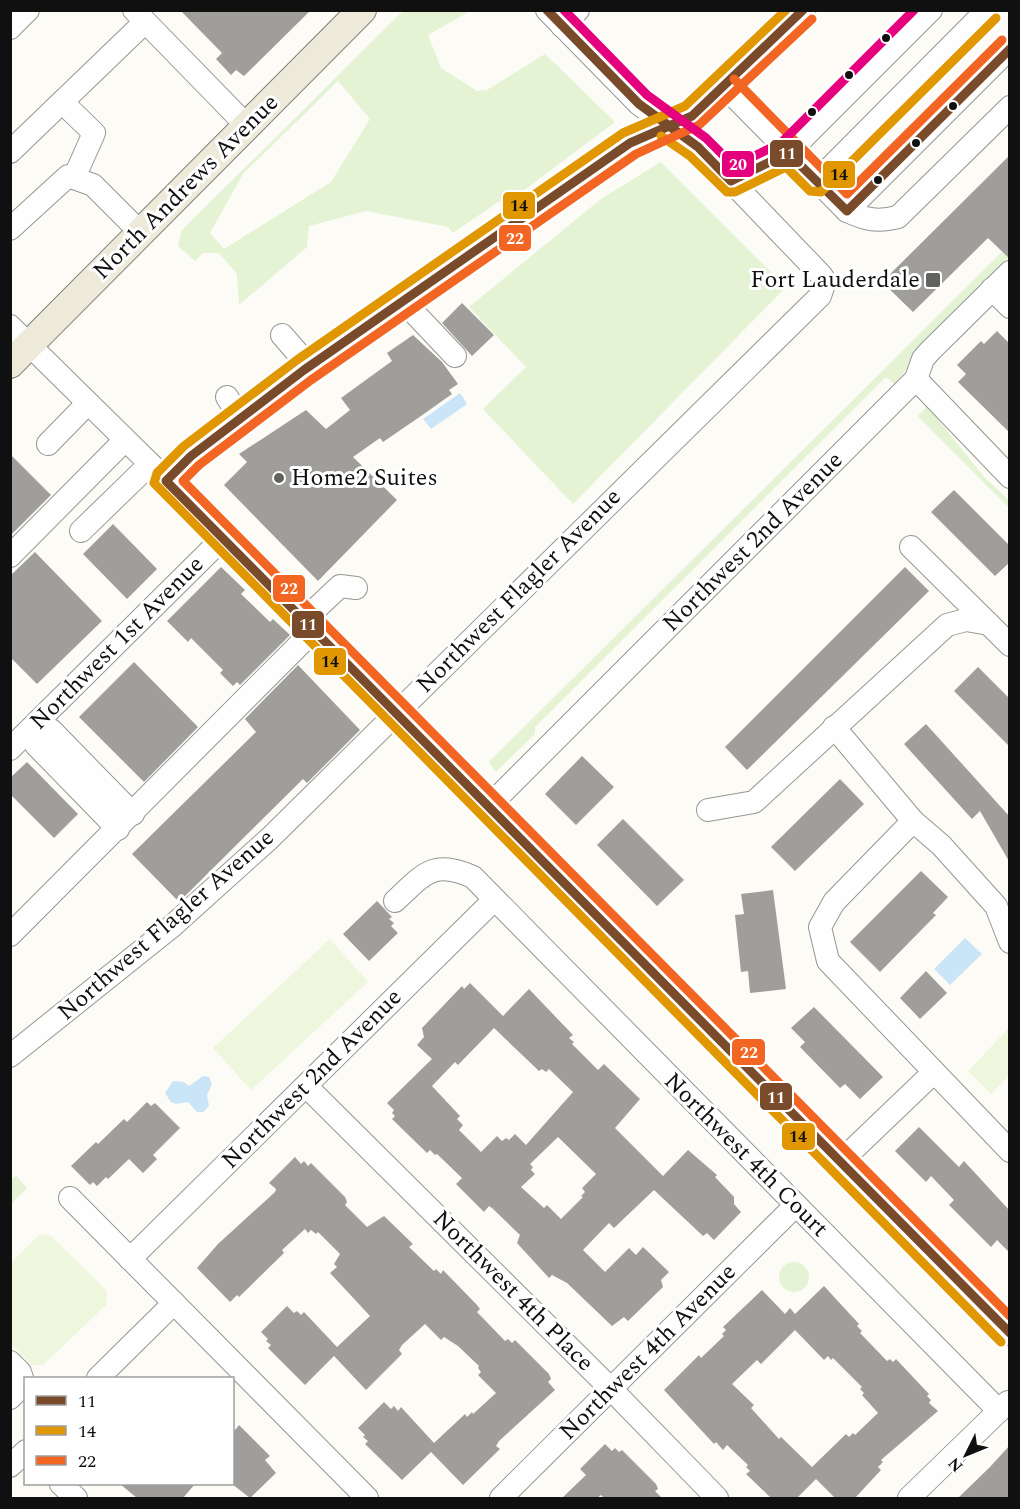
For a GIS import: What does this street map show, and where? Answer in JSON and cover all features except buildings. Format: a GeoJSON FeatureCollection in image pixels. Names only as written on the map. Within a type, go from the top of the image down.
{"type":"FeatureCollection","features":[{"type":"Feature","properties":{"kind":"main road","name":"North Andrews Avenue"},"geometry":{"type":"LineString","coordinates":[[16,345],[140,232],[248,127],[362,10]]}},
{"type":"Feature","properties":{"kind":"street"},"geometry":{"type":"LineString","coordinates":[[10,28],[28,10]]}},
{"type":"Feature","properties":{"kind":"street"},"geometry":{"type":"LineString","coordinates":[[166,481],[191,456],[240,418],[402,300],[630,143],[692,116],[804,10]]}},
{"type":"Feature","properties":{"kind":"street"},"geometry":{"type":"LineString","coordinates":[[563,16],[639,104],[698,147],[731,181],[789,153],[931,10]]}},
{"type":"Feature","properties":{"kind":"street"},"geometry":{"type":"LineString","coordinates":[[816,181],[987,10]]}},
{"type":"Feature","properties":{"kind":"street"},"geometry":{"type":"LineString","coordinates":[[10,152],[62,102],[139,16],[248,127]]}},
{"type":"Feature","properties":{"kind":"street"},"geometry":{"type":"LineString","coordinates":[[847,211],[1010,48]]}},
{"type":"Feature","properties":{"kind":"street"},"geometry":{"type":"LineString","coordinates":[[725,87],[847,211],[864,219],[880,221],[898,217],[1010,107]]}},
{"type":"Feature","properties":{"kind":"street"},"geometry":{"type":"LineString","coordinates":[[62,102],[94,133],[74,178]]}},
{"type":"Feature","properties":{"kind":"street"},"geometry":{"type":"LineString","coordinates":[[10,229],[68,176],[93,184],[140,232]]}},
{"type":"Feature","properties":{"kind":"street","name":"Northwest Flagler Avenue"},"geometry":{"type":"LineString","coordinates":[[10,1056],[170,928],[270,838],[820,296],[825,281],[731,181]]}},
{"type":"Feature","properties":{"kind":"street","name":"Northwest 2nd Avenue"},"geometry":{"type":"LineString","coordinates":[[488,807],[916,379],[923,359],[930,351],[1010,272]]}},
{"type":"Feature","properties":{"kind":"street"},"geometry":{"type":"LineString","coordinates":[[992,289],[1010,307]]}},
{"type":"Feature","properties":{"kind":"street"},"geometry":{"type":"LineString","coordinates":[[402,300],[455,356]]}},
{"type":"Feature","properties":{"kind":"street"},"geometry":{"type":"LineString","coordinates":[[282,335],[309,366]]}},
{"type":"Feature","properties":{"kind":"street"},"geometry":{"type":"LineString","coordinates":[[16,345],[87,404],[224,537],[1010,1334]]}},
{"type":"Feature","properties":{"kind":"street"},"geometry":{"type":"LineString","coordinates":[[916,379],[1006,465]]}},
{"type":"Feature","properties":{"kind":"street"},"geometry":{"type":"LineString","coordinates":[[226,397],[240,418]]}},
{"type":"Feature","properties":{"kind":"street"},"geometry":{"type":"LineString","coordinates":[[48,444],[87,404]]}},
{"type":"Feature","properties":{"kind":"street"},"geometry":{"type":"LineString","coordinates":[[10,556],[124,441]]}},
{"type":"Feature","properties":{"kind":"street"},"geometry":{"type":"LineString","coordinates":[[81,531],[150,464]]}},
{"type":"Feature","properties":{"kind":"street","name":"Northwest 1st Avenue"},"geometry":{"type":"LineString","coordinates":[[10,749],[224,537]]}},
{"type":"Feature","properties":{"kind":"street"},"geometry":{"type":"LineString","coordinates":[[911,547],[1010,645]]}},
{"type":"Feature","properties":{"kind":"street"},"geometry":{"type":"LineString","coordinates":[[10,935],[125,822],[309,625],[340,586],[356,588]]}},
{"type":"Feature","properties":{"kind":"street"},"geometry":{"type":"LineString","coordinates":[[708,810],[754,802],[947,625],[966,620],[989,624]]}},
{"type":"Feature","properties":{"kind":"street"},"geometry":{"type":"LineString","coordinates":[[834,727],[913,821],[941,845],[996,906],[1010,942]]}},
{"type":"Feature","properties":{"kind":"street"},"geometry":{"type":"LineString","coordinates":[[31,729],[36,745],[125,822]]}},
{"type":"Feature","properties":{"kind":"street"},"geometry":{"type":"LineString","coordinates":[[913,821],[834,902],[820,927],[828,961],[1010,1151]]}},
{"type":"Feature","properties":{"kind":"street","name":"Northwest 4th Court"},"geometry":{"type":"LineString","coordinates":[[395,901],[424,873],[438,868],[456,869],[473,877],[796,1206],[1004,1406]]}},
{"type":"Feature","properties":{"kind":"street","name":"Northwest 2nd Avenue"},"geometry":{"type":"LineString","coordinates":[[130,1259],[494,900]]}},
{"type":"Feature","properties":{"kind":"street"},"geometry":{"type":"LineString","coordinates":[[839,1163],[933,1073]]}},
{"type":"Feature","properties":{"kind":"street","name":"Northwest 4th Place"},"geometry":{"type":"LineString","coordinates":[[306,1086],[611,1389],[717,1498]]}},
{"type":"Feature","properties":{"kind":"street"},"geometry":{"type":"LineString","coordinates":[[70,1198],[367,1498]]}},
{"type":"Feature","properties":{"kind":"street","name":"Northwest 4th Avenue"},"geometry":{"type":"LineString","coordinates":[[501,1498],[796,1206]]}},
{"type":"Feature","properties":{"kind":"street"},"geometry":{"type":"LineString","coordinates":[[99,1377],[174,1303]]}},
{"type":"Feature","properties":{"kind":"street"},"geometry":{"type":"LineString","coordinates":[[10,1362],[20,1372],[24,1384],[10,1398]]}},
{"type":"Feature","properties":{"kind":"street"},"geometry":{"type":"LineString","coordinates":[[909,1498],[1004,1406]]}},
{"type":"Feature","properties":{"kind":"street"},"geometry":{"type":"LineString","coordinates":[[10,1466],[24,1453]]}},
{"type":"Feature","properties":{"kind":"street"},"geometry":{"type":"LineString","coordinates":[[62,1485],[76,1498]]}},
{"type":"Feature","properties":{"kind":"green space"},"geometry":{"type":"Polygon","coordinates":[[[403,11],[470,11],[428,35],[441,68],[477,91],[487,90],[545,54],[615,122],[511,200],[498,202],[453,233],[448,227],[366,211],[309,226],[307,247],[239,305],[237,274],[219,253],[203,253],[195,261],[178,246],[182,230],[403,11]],[[338,81],[243,174],[210,233],[224,249],[331,182],[370,119],[338,81]]]}},
{"type":"Feature","properties":{"kind":"green space"},"geometry":{"type":"Polygon","coordinates":[[[661,162],[786,287],[573,504],[483,409],[526,367],[469,307],[601,199],[661,162]]]}},
{"type":"Feature","properties":{"kind":"green space"},"geometry":{"type":"Polygon","coordinates":[[[1009,245],[1009,257],[916,349],[908,367],[895,385],[886,377],[535,727],[535,734],[496,772],[489,762],[1009,245]]]}},
{"type":"Feature","properties":{"kind":"green space"},"geometry":{"type":"Polygon","coordinates":[[[927,406],[985,478],[1009,500],[1009,508],[918,416],[927,406]]]}},
{"type":"Feature","properties":{"kind":"green space"},"geometry":{"type":"Polygon","coordinates":[[[330,939],[368,982],[251,1090],[213,1048],[330,939]]]}},
{"type":"Feature","properties":{"kind":"green space"},"geometry":{"type":"Polygon","coordinates":[[[1009,1028],[1009,1075],[991,1094],[968,1071],[1009,1028]]]}},
{"type":"Feature","properties":{"kind":"green space"},"geometry":{"type":"Polygon","coordinates":[[[16,1176],[27,1188],[11,1204],[11,1179],[16,1176]]]}},
{"type":"Feature","properties":{"kind":"green space"},"geometry":{"type":"Polygon","coordinates":[[[40,1234],[51,1236],[106,1290],[107,1304],[43,1365],[32,1365],[11,1344],[11,1263],[40,1234]]]}},
{"type":"Feature","properties":{"kind":"green space"},"geometry":{"type":"Polygon","coordinates":[[[794,1262],[800,1263],[808,1271],[808,1283],[800,1291],[794,1292],[788,1291],[780,1283],[779,1277],[780,1271],[788,1263],[794,1262]]]}},
{"type":"Feature","properties":{"kind":"water"},"geometry":{"type":"Polygon","coordinates":[[[460,393],[467,404],[431,429],[423,419],[460,393]]]}},
{"type":"Feature","properties":{"kind":"water"},"geometry":{"type":"Polygon","coordinates":[[[965,938],[982,954],[950,985],[934,969],[965,938]]]}},
{"type":"Feature","properties":{"kind":"water"},"geometry":{"type":"Polygon","coordinates":[[[203,1076],[209,1077],[212,1084],[207,1095],[209,1106],[203,1112],[197,1112],[188,1102],[176,1104],[171,1102],[165,1093],[173,1081],[183,1082],[189,1086],[203,1076]]]}},
{"type":"Feature","properties":{"kind":"transit line","name":"11"},"geometry":{"type":"LineString","coordinates":[[547,10],[639,104],[698,147],[731,181],[788,153],[847,211],[1010,49]]}},
{"type":"Feature","properties":{"kind":"transit line","name":"20"},"geometry":{"type":"LineString","coordinates":[[564,10],[647,95],[706,138],[734,166],[781,143],[914,10]]}},
{"type":"Feature","properties":{"kind":"transit line","name":"14"},"geometry":{"type":"LineString","coordinates":[[786,10],[685,106],[623,133],[297,360],[184,446],[157,473],[154,483],[1001,1342]]}},
{"type":"Feature","properties":{"kind":"transit line","name":"11"},"geometry":{"type":"LineString","coordinates":[[803,10],[692,116],[630,143],[304,370],[191,456],[166,481],[1010,1333]]}},
{"type":"Feature","properties":{"kind":"transit line","name":"14"},"geometry":{"type":"LineString","coordinates":[[661,136],[690,156],[727,192],[735,192],[786,167],[810,191],[821,192],[996,18]]}},
{"type":"Feature","properties":{"kind":"transit line","name":"22"},"geometry":{"type":"LineString","coordinates":[[812,19],[699,125],[636,154],[311,380],[199,465],[183,481],[1010,1316]]}},
{"type":"Feature","properties":{"kind":"transit line","name":"22"},"geometry":{"type":"LineString","coordinates":[[734,79],[847,194],[1002,40]]}},
{"type":"Feature","properties":{"kind":"place","name":"Fort Lauderdale"},"geometry":{"type":"Point","coordinates":[933,280]}},
{"type":"Feature","properties":{"kind":"place","name":"Home2 Suites"},"geometry":{"type":"Point","coordinates":[279,478]}}]}
